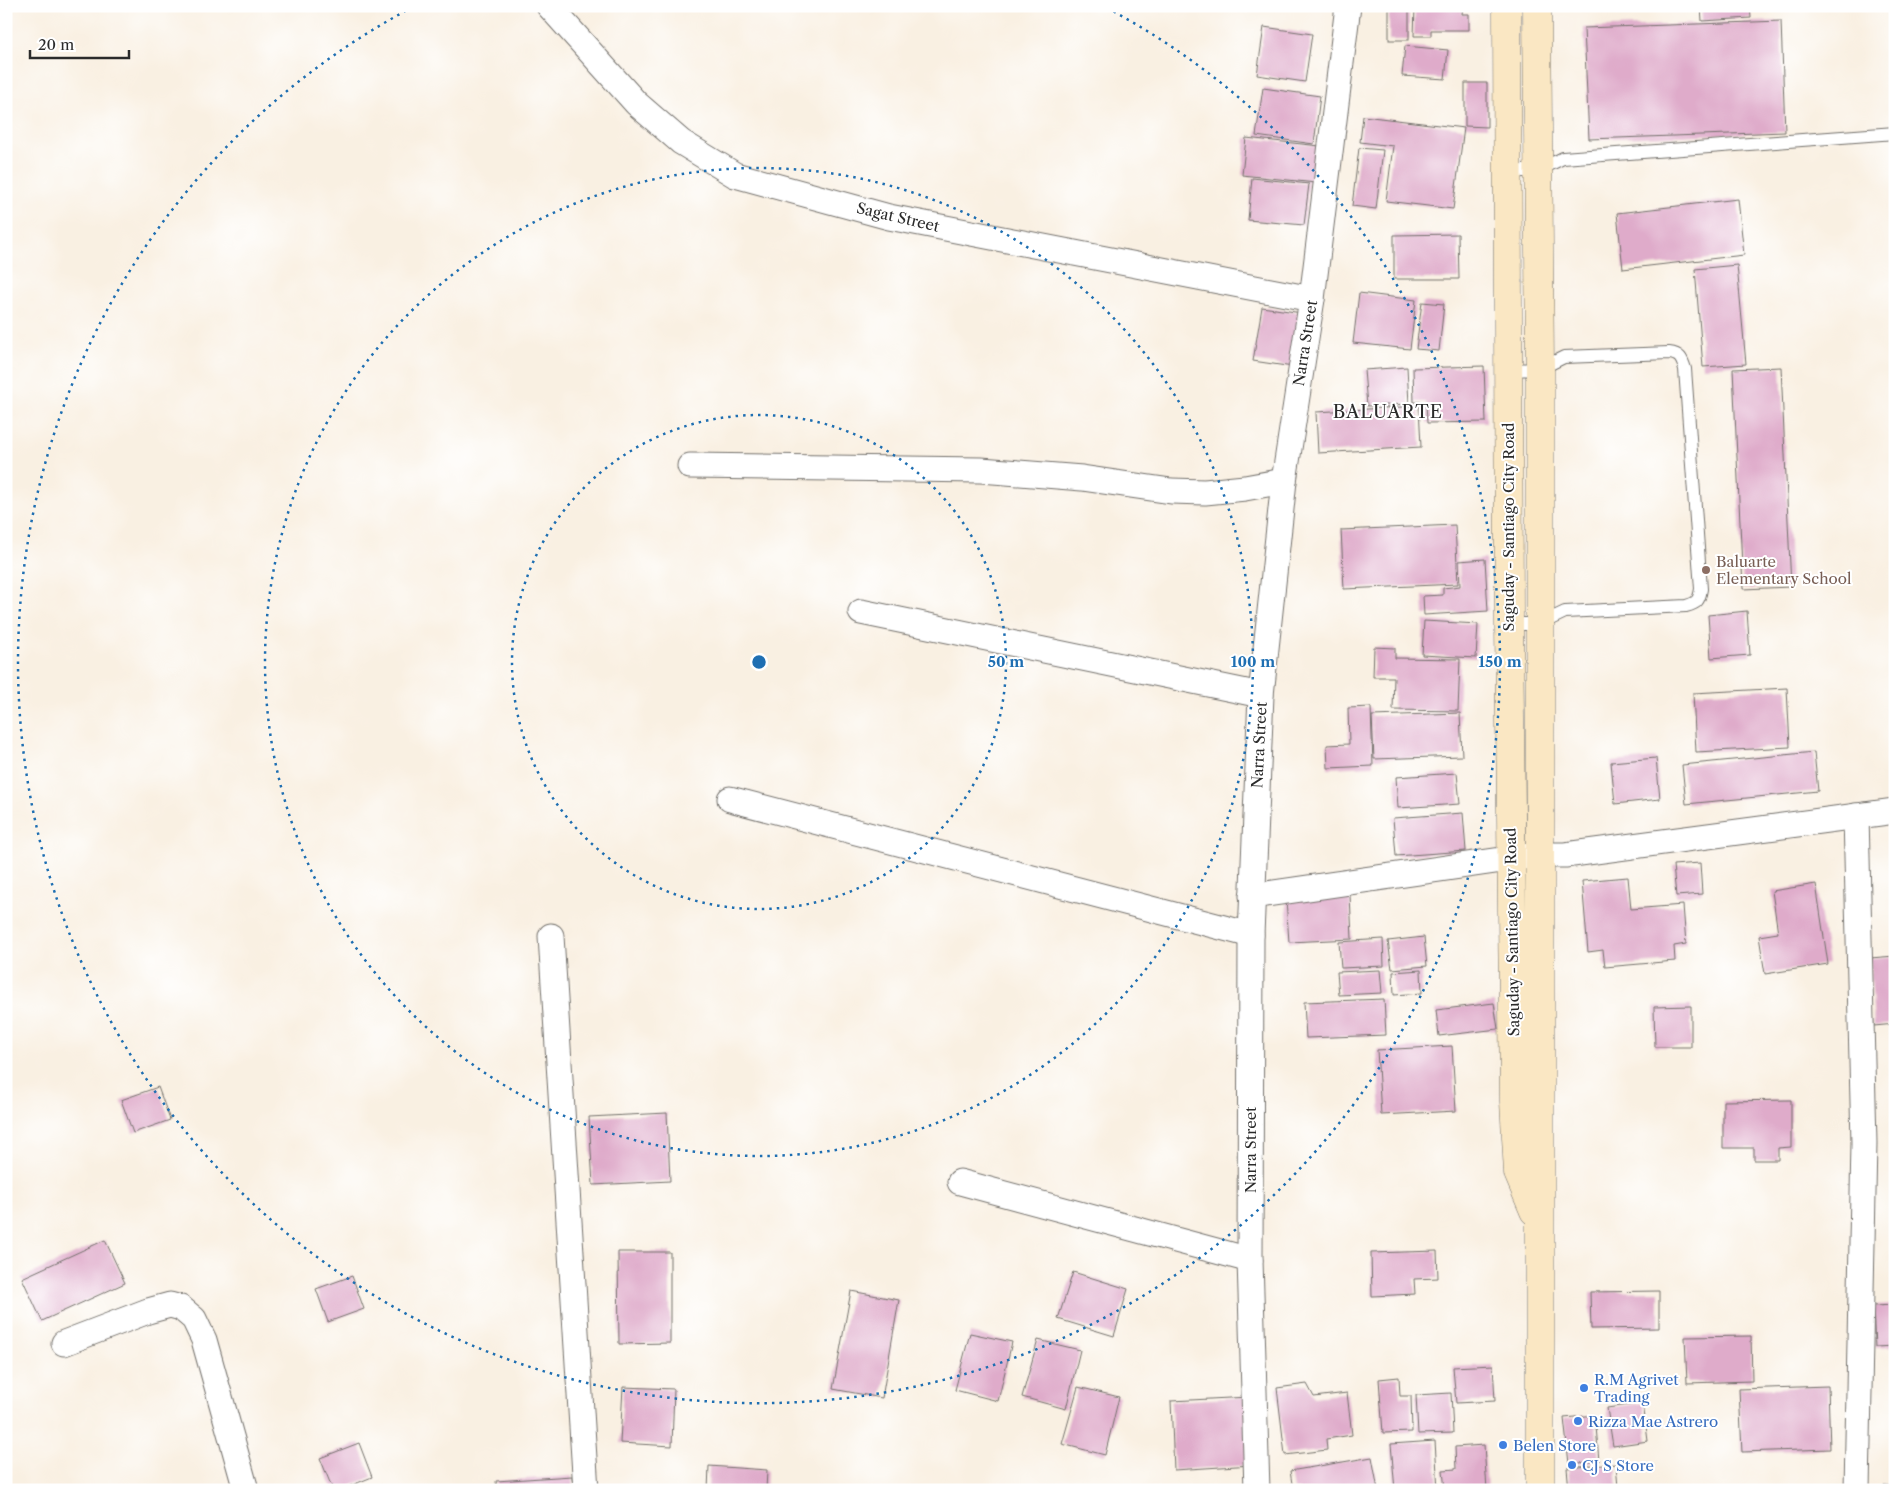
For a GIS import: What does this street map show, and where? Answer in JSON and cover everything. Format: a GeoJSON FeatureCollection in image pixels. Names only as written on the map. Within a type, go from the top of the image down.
{"type":"FeatureCollection","features":[{"type":"Feature","properties":{"kind":"main road","name":"Saguday - Santiago City Road"},"geometry":{"type":"LineString","coordinates":[[1507,6],[1507,370],[1514,1101],[1518,1173],[1540,1224]]}},
{"type":"Feature","properties":{"kind":"main road","name":"Saguday - Santiago City Road"},"geometry":{"type":"LineString","coordinates":[[1537,6],[1540,369],[1540,1490]]}},
{"type":"Feature","properties":{"kind":"street","name":"Sagat Street"},"geometry":{"type":"LineString","coordinates":[[549,6],[636,104],[681,142],[735,175],[889,217],[1312,299]]}},
{"type":"Feature","properties":{"kind":"street","name":"Narra Street"},"geometry":{"type":"LineString","coordinates":[[1257,1490],[1250,1260],[1251,935],[1261,695],[1284,481],[1312,299],[1348,6]]}},
{"type":"Feature","properties":{"kind":"street"},"geometry":{"type":"LineString","coordinates":[[690,466],[981,470],[1082,478],[1179,491],[1205,492],[1245,488],[1284,481]]}},
{"type":"Feature","properties":{"kind":"street"},"geometry":{"type":"LineString","coordinates":[[861,612],[1261,695]]}},
{"type":"Feature","properties":{"kind":"street"},"geometry":{"type":"LineString","coordinates":[[730,799],[1251,935]]}},
{"type":"Feature","properties":{"kind":"street"},"geometry":{"type":"LineString","coordinates":[[1252,896],[1540,855],[1565,855],[1895,811]]}},
{"type":"Feature","properties":{"kind":"street"},"geometry":{"type":"LineString","coordinates":[[1856,816],[1864,1142],[1857,1490]]}},
{"type":"Feature","properties":{"kind":"street"},"geometry":{"type":"LineString","coordinates":[[551,936],[586,1490]]}},
{"type":"Feature","properties":{"kind":"street"},"geometry":{"type":"LineString","coordinates":[[960,1182],[1250,1260]]}},
{"type":"Feature","properties":{"kind":"street"},"geometry":{"type":"LineString","coordinates":[[64,1344],[148,1311],[170,1305],[181,1308],[194,1318],[204,1340],[246,1490]]}},
{"type":"Feature","properties":{"kind":"lane"},"geometry":{"type":"LineString","coordinates":[[1507,172],[1539,170],[1563,158],[1895,133]]}},
{"type":"Feature","properties":{"kind":"lane"},"geometry":{"type":"LineString","coordinates":[[1507,370],[1540,369],[1564,357],[1669,353],[1677,354],[1682,359],[1685,369],[1701,589],[1700,598],[1696,603],[1686,606],[1564,612],[1540,624],[1509,624]]}},
{"type":"Feature","properties":{"kind":"building"},"geometry":{"type":"Polygon","coordinates":[[[1389,6],[1409,6],[1409,40],[1389,40],[1389,6]]]}},
{"type":"Feature","properties":{"kind":"building"},"geometry":{"type":"Polygon","coordinates":[[[1415,6],[1463,6],[1462,14],[1469,14],[1469,30],[1431,30],[1431,36],[1414,36],[1415,6]]]}},
{"type":"Feature","properties":{"kind":"building"},"geometry":{"type":"Polygon","coordinates":[[[1701,6],[1750,6],[1751,18],[1702,21],[1701,6]]]}},
{"type":"Feature","properties":{"kind":"building"},"geometry":{"type":"Polygon","coordinates":[[[1781,21],[1785,132],[1589,139],[1584,28],[1781,21]]]}},
{"type":"Feature","properties":{"kind":"building"},"geometry":{"type":"Polygon","coordinates":[[[1264,27],[1312,34],[1305,82],[1257,75],[1264,27]]]}},
{"type":"Feature","properties":{"kind":"building"},"geometry":{"type":"Polygon","coordinates":[[[1405,46],[1448,50],[1445,79],[1402,76],[1405,46]]]}},
{"type":"Feature","properties":{"kind":"building"},"geometry":{"type":"Polygon","coordinates":[[[1465,83],[1487,83],[1487,127],[1465,126],[1465,83]]]}},
{"type":"Feature","properties":{"kind":"building"},"geometry":{"type":"Polygon","coordinates":[[[1263,88],[1320,96],[1314,144],[1256,136],[1263,88]]]}},
{"type":"Feature","properties":{"kind":"building"},"geometry":{"type":"Polygon","coordinates":[[[1363,116],[1464,128],[1453,209],[1386,201],[1393,146],[1360,142],[1363,116]]]}},
{"type":"Feature","properties":{"kind":"building"},"geometry":{"type":"Polygon","coordinates":[[[1246,138],[1320,146],[1316,183],[1242,175],[1246,138]]]}},
{"type":"Feature","properties":{"kind":"building"},"geometry":{"type":"Polygon","coordinates":[[[1359,148],[1383,150],[1376,209],[1352,206],[1359,148]]]}},
{"type":"Feature","properties":{"kind":"building"},"geometry":{"type":"Polygon","coordinates":[[[1252,178],[1309,184],[1304,225],[1248,220],[1252,178]]]}},
{"type":"Feature","properties":{"kind":"building"},"geometry":{"type":"Polygon","coordinates":[[[1738,199],[1744,255],[1623,269],[1617,213],[1738,199]]]}},
{"type":"Feature","properties":{"kind":"building"},"geometry":{"type":"Polygon","coordinates":[[[1458,234],[1459,279],[1394,279],[1394,235],[1458,234]]]}},
{"type":"Feature","properties":{"kind":"building"},"geometry":{"type":"Polygon","coordinates":[[[1737,265],[1746,364],[1703,367],[1695,269],[1737,265]]]}},
{"type":"Feature","properties":{"kind":"building"},"geometry":{"type":"Polygon","coordinates":[[[1359,293],[1416,300],[1410,349],[1353,343],[1359,293]]]}},
{"type":"Feature","properties":{"kind":"building"},"geometry":{"type":"Polygon","coordinates":[[[1422,302],[1444,304],[1439,351],[1416,349],[1422,302]]]}},
{"type":"Feature","properties":{"kind":"building"},"geometry":{"type":"Polygon","coordinates":[[[1262,307],[1302,313],[1293,367],[1253,361],[1262,307]]]}},
{"type":"Feature","properties":{"kind":"building"},"geometry":{"type":"Polygon","coordinates":[[[1484,366],[1486,422],[1427,423],[1426,402],[1414,402],[1413,368],[1484,366]]]}},
{"type":"Feature","properties":{"kind":"building"},"geometry":{"type":"Polygon","coordinates":[[[1407,367],[1409,404],[1367,406],[1364,370],[1407,367]]]}},
{"type":"Feature","properties":{"kind":"building"},"geometry":{"type":"Polygon","coordinates":[[[1781,367],[1791,587],[1743,589],[1733,369],[1781,367]]]}},
{"type":"Feature","properties":{"kind":"building"},"geometry":{"type":"Polygon","coordinates":[[[1419,406],[1421,447],[1318,453],[1316,412],[1419,406]]]}},
{"type":"Feature","properties":{"kind":"building"},"geometry":{"type":"Polygon","coordinates":[[[1455,525],[1458,584],[1344,589],[1341,530],[1455,525]]]}},
{"type":"Feature","properties":{"kind":"building"},"geometry":{"type":"Polygon","coordinates":[[[1485,559],[1488,611],[1424,615],[1423,596],[1443,595],[1443,588],[1460,586],[1459,561],[1485,559]]]}},
{"type":"Feature","properties":{"kind":"building"},"geometry":{"type":"Polygon","coordinates":[[[1747,611],[1750,655],[1711,658],[1708,615],[1747,611]]]}},
{"type":"Feature","properties":{"kind":"building"},"geometry":{"type":"Polygon","coordinates":[[[1424,621],[1478,624],[1476,658],[1422,655],[1424,621]]]}},
{"type":"Feature","properties":{"kind":"building"},"geometry":{"type":"Polygon","coordinates":[[[1374,647],[1395,648],[1395,658],[1460,659],[1458,711],[1393,710],[1394,677],[1373,677],[1374,647]]]}},
{"type":"Feature","properties":{"kind":"building"},"geometry":{"type":"Polygon","coordinates":[[[1787,688],[1790,747],[1696,752],[1693,693],[1787,688]]]}},
{"type":"Feature","properties":{"kind":"building"},"geometry":{"type":"Polygon","coordinates":[[[1371,707],[1373,766],[1328,768],[1327,745],[1349,744],[1348,708],[1371,707]]]}},
{"type":"Feature","properties":{"kind":"building"},"geometry":{"type":"Polygon","coordinates":[[[1460,713],[1462,756],[1374,759],[1372,716],[1460,713]]]}},
{"type":"Feature","properties":{"kind":"building"},"geometry":{"type":"Polygon","coordinates":[[[1814,752],[1818,791],[1686,804],[1682,765],[1814,752]]]}},
{"type":"Feature","properties":{"kind":"building"},"geometry":{"type":"Polygon","coordinates":[[[1656,758],[1660,799],[1615,804],[1611,762],[1656,758]]]}},
{"type":"Feature","properties":{"kind":"building"},"geometry":{"type":"Polygon","coordinates":[[[1457,773],[1460,804],[1398,808],[1396,777],[1457,773]]]}},
{"type":"Feature","properties":{"kind":"building"},"geometry":{"type":"Polygon","coordinates":[[[1463,813],[1466,851],[1396,856],[1393,818],[1463,813]]]}},
{"type":"Feature","properties":{"kind":"building"},"geometry":{"type":"Polygon","coordinates":[[[1700,863],[1702,894],[1676,896],[1673,865],[1700,863]]]}},
{"type":"Feature","properties":{"kind":"building"},"geometry":{"type":"Polygon","coordinates":[[[1628,877],[1631,909],[1683,905],[1686,944],[1674,946],[1675,961],[1605,967],[1603,950],[1588,952],[1582,881],[1628,877]]]}},
{"type":"Feature","properties":{"kind":"building"},"geometry":{"type":"Polygon","coordinates":[[[1816,884],[1828,964],[1765,974],[1759,936],[1778,933],[1772,891],[1816,884]]]}},
{"type":"Feature","properties":{"kind":"building"},"geometry":{"type":"Polygon","coordinates":[[[1350,895],[1352,939],[1289,942],[1286,899],[1350,895]]]}},
{"type":"Feature","properties":{"kind":"building"},"geometry":{"type":"Polygon","coordinates":[[[1424,937],[1427,966],[1392,969],[1388,941],[1424,937]]]}},
{"type":"Feature","properties":{"kind":"building"},"geometry":{"type":"Polygon","coordinates":[[[1383,939],[1384,966],[1341,968],[1339,942],[1383,939]]]}},
{"type":"Feature","properties":{"kind":"building"},"geometry":{"type":"Polygon","coordinates":[[[1895,956],[1895,1024],[1874,1026],[1870,958],[1895,956]]]}},
{"type":"Feature","properties":{"kind":"building"},"geometry":{"type":"Polygon","coordinates":[[[1380,970],[1382,993],[1339,995],[1337,972],[1380,970]]]}},
{"type":"Feature","properties":{"kind":"building"},"geometry":{"type":"Polygon","coordinates":[[[1421,970],[1422,993],[1394,995],[1393,972],[1421,970]]]}},
{"type":"Feature","properties":{"kind":"building"},"geometry":{"type":"Polygon","coordinates":[[[1384,999],[1386,1035],[1306,1038],[1304,1002],[1384,999]]]}},
{"type":"Feature","properties":{"kind":"building"},"geometry":{"type":"Polygon","coordinates":[[[1494,1003],[1498,1029],[1439,1036],[1436,1010],[1494,1003]]]}},
{"type":"Feature","properties":{"kind":"building"},"geometry":{"type":"Polygon","coordinates":[[[1691,1006],[1691,1047],[1655,1047],[1654,1007],[1691,1006]]]}},
{"type":"Feature","properties":{"kind":"building"},"geometry":{"type":"Polygon","coordinates":[[[1452,1046],[1456,1111],[1381,1115],[1377,1050],[1452,1046]]]}},
{"type":"Feature","properties":{"kind":"building"},"geometry":{"type":"Polygon","coordinates":[[[158,1087],[170,1120],[133,1133],[121,1100],[158,1087]]]}},
{"type":"Feature","properties":{"kind":"building"},"geometry":{"type":"Polygon","coordinates":[[[1791,1100],[1791,1147],[1778,1148],[1778,1160],[1754,1160],[1754,1148],[1723,1148],[1723,1101],[1791,1100]]]}},
{"type":"Feature","properties":{"kind":"building"},"geometry":{"type":"Polygon","coordinates":[[[667,1113],[670,1181],[593,1185],[589,1117],[667,1113]]]}},
{"type":"Feature","properties":{"kind":"building"},"geometry":{"type":"Polygon","coordinates":[[[105,1240],[125,1283],[42,1321],[22,1278],[105,1240]]]}},
{"type":"Feature","properties":{"kind":"building"},"geometry":{"type":"Polygon","coordinates":[[[1437,1251],[1438,1278],[1414,1279],[1415,1294],[1372,1296],[1371,1253],[1437,1251]]]}},
{"type":"Feature","properties":{"kind":"building"},"geometry":{"type":"Polygon","coordinates":[[[618,1252],[670,1252],[670,1343],[619,1344],[618,1252]]]}},
{"type":"Feature","properties":{"kind":"building"},"geometry":{"type":"Polygon","coordinates":[[[1073,1272],[1128,1289],[1114,1336],[1058,1319],[1073,1272]]]}},
{"type":"Feature","properties":{"kind":"building"},"geometry":{"type":"Polygon","coordinates":[[[352,1276],[364,1309],[328,1322],[316,1289],[352,1276]]]}},
{"type":"Feature","properties":{"kind":"building"},"geometry":{"type":"Polygon","coordinates":[[[851,1291],[899,1300],[882,1398],[833,1389],[851,1291]]]}},
{"type":"Feature","properties":{"kind":"building"},"geometry":{"type":"Polygon","coordinates":[[[1659,1291],[1659,1328],[1591,1329],[1590,1292],[1659,1291]]]}},
{"type":"Feature","properties":{"kind":"building"},"geometry":{"type":"Polygon","coordinates":[[[1895,1305],[1895,1346],[1875,1347],[1873,1306],[1895,1305]]]}},
{"type":"Feature","properties":{"kind":"building"},"geometry":{"type":"Polygon","coordinates":[[[970,1333],[1012,1342],[998,1401],[955,1390],[970,1333]]]}},
{"type":"Feature","properties":{"kind":"building"},"geometry":{"type":"Polygon","coordinates":[[[1751,1336],[1752,1381],[1687,1383],[1685,1337],[1751,1336]]]}},
{"type":"Feature","properties":{"kind":"building"},"geometry":{"type":"Polygon","coordinates":[[[1038,1340],[1080,1350],[1066,1409],[1022,1397],[1038,1340]]]}},
{"type":"Feature","properties":{"kind":"building"},"geometry":{"type":"Polygon","coordinates":[[[1493,1365],[1495,1401],[1456,1403],[1453,1367],[1493,1365]]]}},
{"type":"Feature","properties":{"kind":"building"},"geometry":{"type":"Polygon","coordinates":[[[1399,1377],[1400,1396],[1411,1396],[1412,1432],[1383,1433],[1379,1379],[1399,1377]]]}},
{"type":"Feature","properties":{"kind":"building"},"geometry":{"type":"Polygon","coordinates":[[[1307,1384],[1314,1397],[1347,1393],[1352,1435],[1326,1439],[1327,1450],[1285,1455],[1277,1388],[1307,1384]]]}},
{"type":"Feature","properties":{"kind":"building"},"geometry":{"type":"Polygon","coordinates":[[[1828,1386],[1830,1449],[1742,1452],[1739,1389],[1828,1386]]]}},
{"type":"Feature","properties":{"kind":"building"},"geometry":{"type":"Polygon","coordinates":[[[623,1387],[674,1389],[672,1446],[620,1443],[623,1387]]]}},
{"type":"Feature","properties":{"kind":"building"},"geometry":{"type":"Polygon","coordinates":[[[1078,1387],[1119,1397],[1105,1455],[1062,1444],[1078,1387]]]}},
{"type":"Feature","properties":{"kind":"building"},"geometry":{"type":"Polygon","coordinates":[[[1451,1393],[1453,1433],[1418,1434],[1416,1395],[1451,1393]]]}},
{"type":"Feature","properties":{"kind":"building"},"geometry":{"type":"Polygon","coordinates":[[[1249,1397],[1252,1465],[1174,1470],[1171,1401],[1249,1397]]]}},
{"type":"Feature","properties":{"kind":"building"},"geometry":{"type":"Polygon","coordinates":[[[1643,1403],[1648,1441],[1613,1446],[1607,1408],[1643,1403]]]}},
{"type":"Feature","properties":{"kind":"building"},"geometry":{"type":"Polygon","coordinates":[[[1595,1415],[1599,1461],[1569,1464],[1564,1418],[1595,1415]]]}},
{"type":"Feature","properties":{"kind":"building"},"geometry":{"type":"Polygon","coordinates":[[[1435,1441],[1438,1490],[1395,1490],[1391,1444],[1435,1441]]]}},
{"type":"Feature","properties":{"kind":"building"},"geometry":{"type":"Polygon","coordinates":[[[359,1443],[372,1477],[340,1490],[333,1490],[320,1458],[359,1443]]]}},
{"type":"Feature","properties":{"kind":"building"},"geometry":{"type":"Polygon","coordinates":[[[1484,1445],[1487,1490],[1445,1490],[1443,1470],[1456,1469],[1455,1447],[1484,1445]]]}},
{"type":"Feature","properties":{"kind":"building"},"geometry":{"type":"Polygon","coordinates":[[[1372,1457],[1378,1490],[1293,1490],[1290,1471],[1372,1457]]]}},
{"type":"Feature","properties":{"kind":"building"},"geometry":{"type":"Polygon","coordinates":[[[1616,1464],[1618,1488],[1569,1490],[1567,1468],[1616,1464]]]}},
{"type":"Feature","properties":{"kind":"building"},"geometry":{"type":"Polygon","coordinates":[[[709,1466],[767,1470],[766,1490],[708,1490],[709,1466]]]}},
{"type":"Feature","properties":{"kind":"building"},"geometry":{"type":"Polygon","coordinates":[[[572,1476],[573,1490],[497,1490],[496,1481],[572,1476]]]}},
{"type":"Feature","properties":{"kind":"building"},"geometry":{"type":"Polygon","coordinates":[[[1884,1485],[1895,1486],[1895,1490],[1884,1490],[1884,1485]]]}},
{"type":"Feature","properties":{"kind":"place","name":"Baluarte Elementary School"},"geometry":{"type":"Point","coordinates":[1706,570]}},
{"type":"Feature","properties":{"kind":"place","name":"R.M Agrivet Trading"},"geometry":{"type":"Point","coordinates":[1584,1388]}},
{"type":"Feature","properties":{"kind":"place","name":"Rizza Mae Astrero"},"geometry":{"type":"Point","coordinates":[1578,1421]}},
{"type":"Feature","properties":{"kind":"place","name":"Belen Store"},"geometry":{"type":"Point","coordinates":[1503,1445]}},
{"type":"Feature","properties":{"kind":"place","name":"CJ S Store"},"geometry":{"type":"Point","coordinates":[1572,1465]}},
{"type":"Feature","properties":{"kind":"district","name":"BALUARTE"},"geometry":{"type":"Point","coordinates":[1388,412]}}]}
